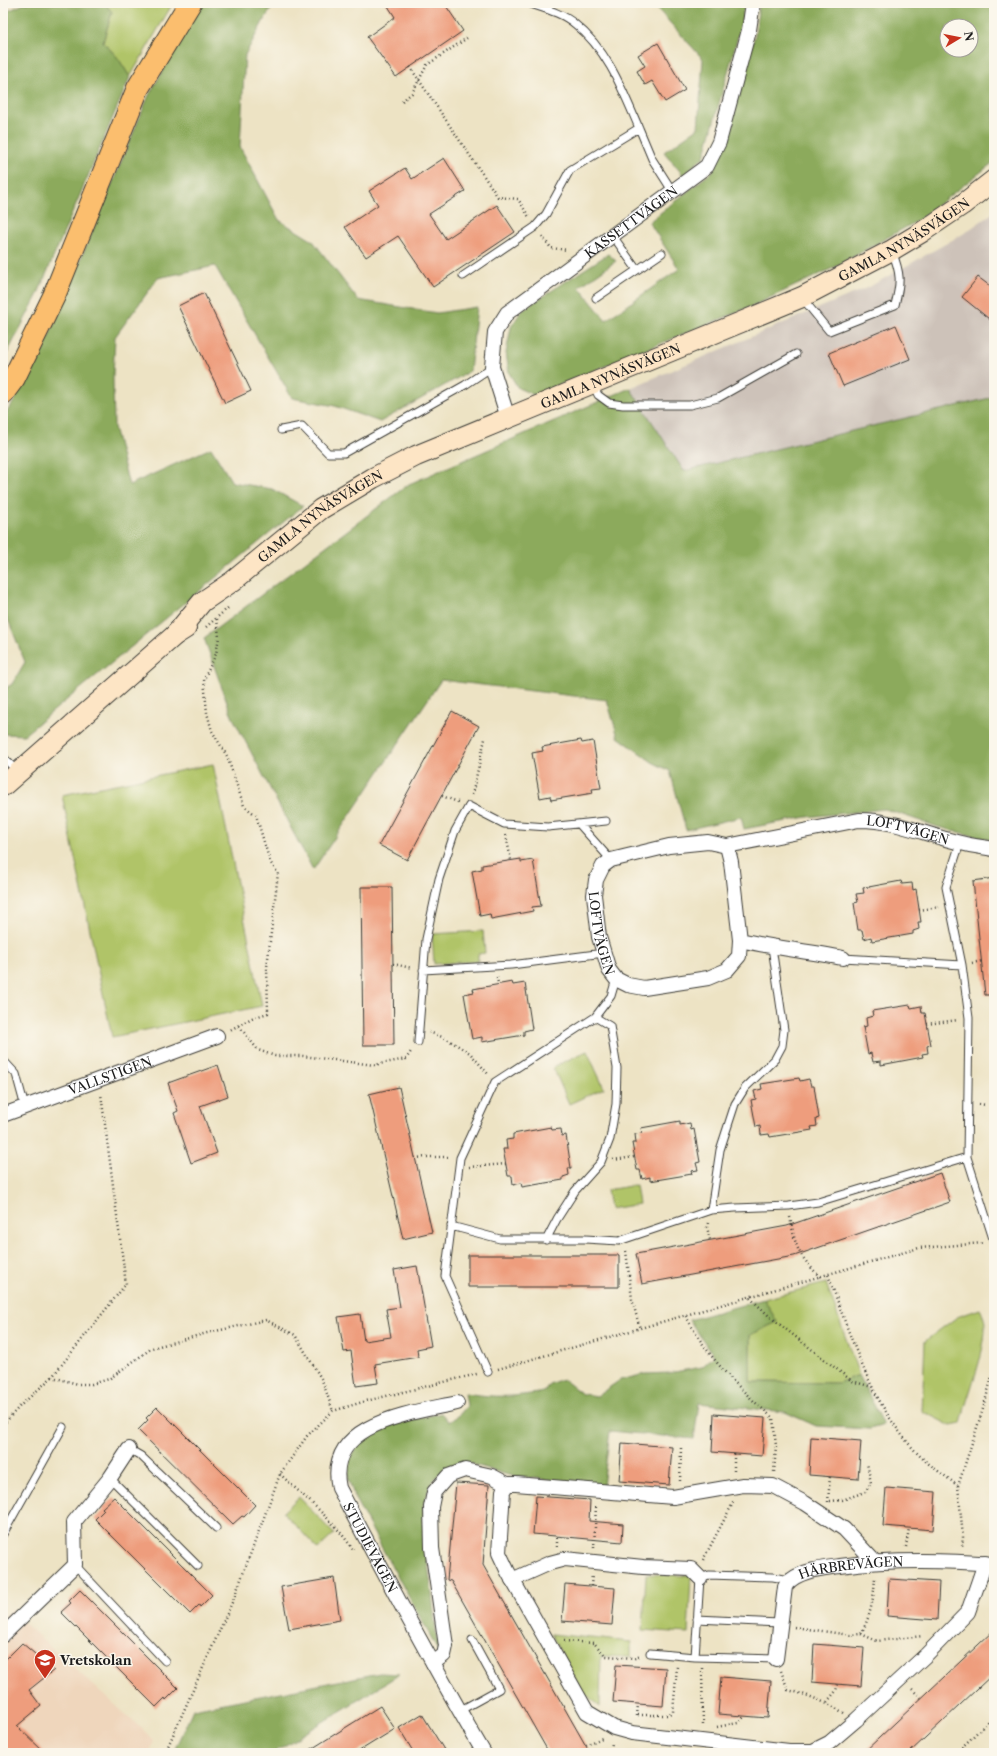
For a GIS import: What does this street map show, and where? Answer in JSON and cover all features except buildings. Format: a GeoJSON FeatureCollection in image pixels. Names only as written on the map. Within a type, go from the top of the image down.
{"type":"FeatureCollection","features":[{"type":"Feature","properties":{"kind":"highway"},"geometry":{"type":"LineString","coordinates":[[3,393],[14,378],[54,296],[138,88],[190,3]]}},
{"type":"Feature","properties":{"kind":"street","name":"KASSETTVÄGEN"},"geometry":{"type":"LineString","coordinates":[[508,418],[492,367],[495,332],[507,314],[707,166],[719,142],[749,30],[753,3]]}},
{"type":"Feature","properties":{"kind":"street","name":"GAMLA NYNÄSVÄGEN"},"geometry":{"type":"LineString","coordinates":[[3,786],[175,635],[211,612],[233,581],[321,509],[373,478],[416,456],[802,297],[892,250],[962,205],[994,180]]}},
{"type":"Feature","properties":{"kind":"street","name":"LOFTVÄGEN"},"geometry":{"type":"LineString","coordinates":[[727,846],[731,862],[740,940],[739,956],[735,962],[727,970],[708,978],[644,988],[628,985],[616,979],[609,970],[599,937],[594,895],[596,880],[603,866],[611,860],[669,846],[708,842],[727,846],[859,820],[876,820],[897,824],[960,843],[994,849]]}},
{"type":"Feature","properties":{"kind":"street"},"geometry":{"type":"LineString","coordinates":[[740,940],[772,947],[804,950],[843,958]]}},
{"type":"Feature","properties":{"kind":"street","name":"VALLSTIGEN"},"geometry":{"type":"LineString","coordinates":[[3,1115],[217,1036]]}},
{"type":"Feature","properties":{"kind":"street","name":"STUDIEVÄGEN"},"geometry":{"type":"LineString","coordinates":[[458,1403],[382,1421],[356,1435],[345,1447],[337,1464],[336,1475],[339,1488],[433,1663],[484,1753]]}},
{"type":"Feature","properties":{"kind":"street"},"geometry":{"type":"LineString","coordinates":[[3,1635],[75,1565],[74,1522],[110,1478],[129,1449]]}},
{"type":"Feature","properties":{"kind":"street"},"geometry":{"type":"LineString","coordinates":[[433,1663],[444,1655],[446,1646],[432,1548],[431,1507],[434,1492],[448,1476],[465,1470],[492,1476],[507,1484],[680,1497],[743,1485],[773,1486],[804,1503],[844,1529],[874,1561]]}},
{"type":"Feature","properties":{"kind":"street"},"geometry":{"type":"LineString","coordinates":[[507,1484],[503,1491],[499,1554],[512,1580],[587,1712],[614,1728],[632,1733],[789,1751],[813,1751],[829,1743],[856,1720],[968,1612],[989,1564]]}},
{"type":"Feature","properties":{"kind":"street"},"geometry":{"type":"LineString","coordinates":[[512,1580],[550,1563],[565,1559],[643,1567],[691,1569],[698,1576]]}},
{"type":"Feature","properties":{"kind":"street","name":"HÄRBREVÄGEN"},"geometry":{"type":"LineString","coordinates":[[776,1659],[785,1588],[791,1580],[801,1575],[818,1569],[874,1561],[961,1561],[989,1564]]}},
{"type":"Feature","properties":{"kind":"lane"},"geometry":{"type":"LineString","coordinates":[[531,4],[554,11],[575,24],[598,46],[620,83],[652,159],[673,192]]}},
{"type":"Feature","properties":{"kind":"lane"},"geometry":{"type":"LineString","coordinates":[[462,276],[535,227],[546,214],[570,170],[640,128]]}},
{"type":"Feature","properties":{"kind":"lane"},"geometry":{"type":"LineString","coordinates":[[613,236],[637,270]]}},
{"type":"Feature","properties":{"kind":"lane"},"geometry":{"type":"LineString","coordinates":[[802,297],[829,330],[895,305],[900,284],[897,262],[892,250]]}},
{"type":"Feature","properties":{"kind":"lane"},"geometry":{"type":"LineString","coordinates":[[596,298],[662,253]]}},
{"type":"Feature","properties":{"kind":"lane"},"geometry":{"type":"LineString","coordinates":[[592,384],[598,395],[609,403],[623,405],[690,405],[718,398],[796,354]]}},
{"type":"Feature","properties":{"kind":"lane"},"geometry":{"type":"LineString","coordinates":[[281,430],[302,426],[328,453],[344,453],[465,385],[492,367]]}},
{"type":"Feature","properties":{"kind":"lane"},"geometry":{"type":"LineString","coordinates":[[3,757],[18,772]]}},
{"type":"Feature","properties":{"kind":"lane"},"geometry":{"type":"LineString","coordinates":[[418,1042],[426,940],[439,879],[455,831],[469,806],[504,824],[548,827],[606,821]]}},
{"type":"Feature","properties":{"kind":"lane"},"geometry":{"type":"LineString","coordinates":[[579,824],[611,860]]}},
{"type":"Feature","properties":{"kind":"lane"},"geometry":{"type":"LineString","coordinates":[[960,843],[946,887],[962,965],[969,1018],[967,1157],[994,1242]]}},
{"type":"Feature","properties":{"kind":"lane"},"geometry":{"type":"LineString","coordinates":[[711,1210],[720,1150],[735,1104],[745,1088],[775,1059],[782,1046],[784,1030],[772,947]]}},
{"type":"Feature","properties":{"kind":"lane"},"geometry":{"type":"LineString","coordinates":[[423,970],[511,965],[604,953]]}},
{"type":"Feature","properties":{"kind":"lane"},"geometry":{"type":"LineString","coordinates":[[843,958],[962,965]]}},
{"type":"Feature","properties":{"kind":"lane"},"geometry":{"type":"LineString","coordinates":[[488,1372],[445,1276],[460,1158],[495,1082],[595,1017],[611,996],[616,979]]}},
{"type":"Feature","properties":{"kind":"lane"},"geometry":{"type":"LineString","coordinates":[[546,1240],[575,1190],[601,1162],[610,1139],[616,1104],[617,1068],[610,1026],[595,1017]]}},
{"type":"Feature","properties":{"kind":"lane"},"geometry":{"type":"LineString","coordinates":[[3,1060],[16,1074],[25,1107]]}},
{"type":"Feature","properties":{"kind":"lane"},"geometry":{"type":"LineString","coordinates":[[451,1226],[500,1239],[585,1239],[619,1241],[711,1210],[789,1206],[818,1202],[967,1157]]}},
{"type":"Feature","properties":{"kind":"lane"},"geometry":{"type":"LineString","coordinates":[[3,1534],[63,1427]]}},
{"type":"Feature","properties":{"kind":"lane"},"geometry":{"type":"LineString","coordinates":[[129,1449],[141,1456],[216,1528]]}},
{"type":"Feature","properties":{"kind":"lane"},"geometry":{"type":"LineString","coordinates":[[110,1478],[198,1566]]}},
{"type":"Feature","properties":{"kind":"lane"},"geometry":{"type":"LineString","coordinates":[[75,1565],[165,1661]]}},
{"type":"Feature","properties":{"kind":"lane"},"geometry":{"type":"LineString","coordinates":[[698,1657],[698,1576],[709,1575],[791,1580]]}},
{"type":"Feature","properties":{"kind":"lane"},"geometry":{"type":"LineString","coordinates":[[697,1619],[780,1623]]}},
{"type":"Feature","properties":{"kind":"lane"},"geometry":{"type":"LineString","coordinates":[[459,1710],[499,1689],[472,1640]]}},
{"type":"Feature","properties":{"kind":"lane"},"geometry":{"type":"LineString","coordinates":[[650,1653],[698,1657],[776,1659]]}},
{"type":"Feature","properties":{"kind":"path"},"geometry":{"type":"LineString","coordinates":[[402,102],[412,93],[427,65],[467,38]]}},
{"type":"Feature","properties":{"kind":"path"},"geometry":{"type":"LineString","coordinates":[[410,67],[498,196],[518,199],[535,227],[551,248],[571,251]]}},
{"type":"Feature","properties":{"kind":"path"},"geometry":{"type":"LineString","coordinates":[[205,628],[228,608]]}},
{"type":"Feature","properties":{"kind":"path"},"geometry":{"type":"LineString","coordinates":[[216,618],[219,636],[216,654],[204,679],[207,713],[212,731],[227,756],[244,806],[256,815],[270,862],[278,873],[267,967],[268,1013],[252,1018],[240,1026],[217,1036]]}},
{"type":"Feature","properties":{"kind":"path"},"geometry":{"type":"LineString","coordinates":[[442,796],[469,806],[485,739]]}},
{"type":"Feature","properties":{"kind":"path"},"geometry":{"type":"LineString","coordinates":[[504,824],[511,860]]}},
{"type":"Feature","properties":{"kind":"path"},"geometry":{"type":"LineString","coordinates":[[919,910],[950,905]]}},
{"type":"Feature","properties":{"kind":"path"},"geometry":{"type":"LineString","coordinates":[[393,964],[423,970]]}},
{"type":"Feature","properties":{"kind":"path"},"geometry":{"type":"LineString","coordinates":[[927,1024],[969,1018]]}},
{"type":"Feature","properties":{"kind":"path"},"geometry":{"type":"LineString","coordinates":[[240,1026],[258,1050],[274,1056],[303,1056],[374,1065],[406,1059],[418,1042]]}},
{"type":"Feature","properties":{"kind":"path"},"geometry":{"type":"LineString","coordinates":[[419,1028],[445,1038],[470,1053],[495,1082]]}},
{"type":"Feature","properties":{"kind":"path"},"geometry":{"type":"LineString","coordinates":[[3,1425],[52,1377],[126,1284],[99,1080]]}},
{"type":"Feature","properties":{"kind":"path"},"geometry":{"type":"LineString","coordinates":[[601,1162],[634,1157]]}},
{"type":"Feature","properties":{"kind":"path"},"geometry":{"type":"LineString","coordinates":[[416,1158],[460,1158]]}},
{"type":"Feature","properties":{"kind":"path"},"geometry":{"type":"LineString","coordinates":[[458,1168],[506,1164]]}},
{"type":"Feature","properties":{"kind":"path"},"geometry":{"type":"LineString","coordinates":[[789,1206],[795,1242],[802,1258],[820,1277]]}},
{"type":"Feature","properties":{"kind":"path"},"geometry":{"type":"LineString","coordinates":[[710,1240],[707,1227],[711,1210]]}},
{"type":"Feature","properties":{"kind":"path"},"geometry":{"type":"LineString","coordinates":[[165,1753],[234,1598],[280,1474],[307,1436],[333,1411],[366,1401],[488,1372],[919,1248],[994,1242]]}},
{"type":"Feature","properties":{"kind":"path"},"geometry":{"type":"LineString","coordinates":[[625,1245],[632,1299],[640,1329]]}},
{"type":"Feature","properties":{"kind":"path"},"geometry":{"type":"LineString","coordinates":[[828,1275],[864,1373],[891,1423],[920,1457],[958,1486]]}},
{"type":"Feature","properties":{"kind":"path"},"geometry":{"type":"LineString","coordinates":[[750,1297],[769,1316],[852,1381],[872,1387]]}},
{"type":"Feature","properties":{"kind":"path"},"geometry":{"type":"LineString","coordinates":[[686,1316],[697,1337],[723,1370],[747,1396],[773,1418],[776,1446],[773,1486]]}},
{"type":"Feature","properties":{"kind":"path"},"geometry":{"type":"LineString","coordinates":[[52,1377],[78,1384],[92,1384],[109,1379],[152,1348],[207,1333],[266,1320],[295,1335],[322,1380],[333,1411]]}},
{"type":"Feature","properties":{"kind":"path"},"geometry":{"type":"LineString","coordinates":[[961,1561],[963,1537],[958,1486],[983,1409],[994,1369]]}},
{"type":"Feature","properties":{"kind":"path"},"geometry":{"type":"LineString","coordinates":[[680,1497],[681,1448]]}},
{"type":"Feature","properties":{"kind":"path"},"geometry":{"type":"LineString","coordinates":[[828,1502],[842,1500],[865,1492],[871,1483],[866,1464]]}},
{"type":"Feature","properties":{"kind":"path"},"geometry":{"type":"LineString","coordinates":[[280,1474],[348,1541],[356,1555]]}},
{"type":"Feature","properties":{"kind":"path"},"geometry":{"type":"LineString","coordinates":[[825,1517],[830,1476]]}},
{"type":"Feature","properties":{"kind":"path"},"geometry":{"type":"LineString","coordinates":[[698,1576],[743,1485]]}},
{"type":"Feature","properties":{"kind":"path"},"geometry":{"type":"LineString","coordinates":[[591,1586],[596,1491]]}},
{"type":"Feature","properties":{"kind":"path"},"geometry":{"type":"LineString","coordinates":[[861,1634],[868,1620],[873,1602],[876,1574],[874,1561]]}},
{"type":"Feature","properties":{"kind":"path"},"geometry":{"type":"LineString","coordinates":[[780,1623],[796,1628],[850,1635],[861,1634],[876,1640],[947,1633]]}},
{"type":"Feature","properties":{"kind":"path"},"geometry":{"type":"LineString","coordinates":[[545,1640],[594,1643],[606,1656],[636,1658],[650,1653]]}},
{"type":"Feature","properties":{"kind":"path"},"geometry":{"type":"LineString","coordinates":[[638,1715],[667,1715],[673,1712],[678,1656]]}},
{"type":"Feature","properties":{"kind":"path"},"geometry":{"type":"LineString","coordinates":[[698,1657],[703,1684],[703,1730],[738,1723],[745,1716]]}},
{"type":"Feature","properties":{"kind":"path"},"geometry":{"type":"LineString","coordinates":[[776,1659],[788,1690],[811,1695],[827,1702],[856,1720]]}},
{"type":"Feature","properties":{"kind":"path"},"geometry":{"type":"LineString","coordinates":[[827,1702],[836,1691],[838,1684]]}},
{"type":"Feature","properties":{"kind":"path"},"geometry":{"type":"LineString","coordinates":[[956,1753],[994,1716]]}},
{"type":"Feature","properties":{"kind":"path"},"geometry":{"type":"LineString","coordinates":[[586,1745],[606,1738]]}},
{"type":"Feature","properties":{"kind":"shaded area"},"geometry":{"type":"Polygon","coordinates":[[[994,212],[994,397],[683,472],[630,388],[869,287],[963,234],[994,212]]]}},
{"type":"Feature","properties":{"kind":"shaded area","name":"Vretskolan"},"geometry":{"type":"Polygon","coordinates":[[[10,1610],[154,1740],[150,1753],[3,1753],[3,1620],[10,1610]]]}},
{"type":"Feature","properties":{"kind":"green space"},"geometry":{"type":"Polygon","coordinates":[[[26,3],[104,3],[112,12],[103,42],[118,58],[130,77],[37,296],[3,361],[3,13],[26,3]]]}},
{"type":"Feature","properties":{"kind":"green space"},"geometry":{"type":"Polygon","coordinates":[[[104,3],[173,3],[130,77],[118,58],[103,42],[112,12],[104,3]]]}},
{"type":"Feature","properties":{"kind":"green space"},"geometry":{"type":"Polygon","coordinates":[[[202,3],[275,3],[245,55],[240,147],[279,220],[313,241],[358,300],[437,313],[477,307],[470,371],[380,422],[335,406],[292,398],[215,266],[158,278],[115,337],[113,376],[114,427],[129,485],[211,448],[232,482],[272,489],[303,506],[24,735],[3,734],[3,690],[12,684],[25,662],[9,622],[3,613],[3,417],[13,403],[45,345],[149,95],[202,3]]]}},
{"type":"Feature","properties":{"kind":"green space"},"geometry":{"type":"Polygon","coordinates":[[[652,3],[745,3],[740,29],[704,157],[683,175],[664,152],[698,128],[703,59],[652,3]]]}},
{"type":"Feature","properties":{"kind":"green space"},"geometry":{"type":"Polygon","coordinates":[[[759,3],[994,3],[994,162],[917,221],[833,268],[750,307],[534,395],[518,388],[509,373],[506,353],[511,327],[522,310],[608,254],[616,261],[579,287],[606,320],[679,269],[649,222],[713,171],[725,143],[755,35],[759,3]]]}},
{"type":"Feature","properties":{"kind":"green space"},"geometry":{"type":"Polygon","coordinates":[[[630,388],[684,471],[994,397],[994,841],[938,827],[885,809],[807,817],[744,829],[741,817],[686,830],[670,771],[652,762],[618,737],[607,700],[441,680],[313,870],[232,716],[204,638],[409,484],[630,388]]]}},
{"type":"Feature","properties":{"kind":"green space"},"geometry":{"type":"Polygon","coordinates":[[[213,764],[262,1006],[112,1037],[62,795],[213,764]]]}},
{"type":"Feature","properties":{"kind":"green space"},"geometry":{"type":"Polygon","coordinates":[[[483,931],[485,953],[478,954],[478,961],[434,964],[432,934],[483,931]]]}},
{"type":"Feature","properties":{"kind":"green space"},"geometry":{"type":"Polygon","coordinates":[[[587,1051],[604,1088],[569,1104],[553,1067],[587,1051]]]}},
{"type":"Feature","properties":{"kind":"green space"},"geometry":{"type":"Polygon","coordinates":[[[636,1185],[639,1204],[610,1209],[607,1190],[636,1185]]]}},
{"type":"Feature","properties":{"kind":"green space"},"geometry":{"type":"Polygon","coordinates":[[[826,1283],[859,1375],[838,1383],[750,1382],[750,1335],[777,1322],[764,1299],[826,1283]]]}},
{"type":"Feature","properties":{"kind":"green space"},"geometry":{"type":"Polygon","coordinates":[[[764,1299],[777,1322],[750,1335],[750,1382],[838,1383],[859,1375],[884,1425],[870,1429],[816,1426],[785,1412],[699,1403],[694,1439],[610,1431],[603,1486],[508,1475],[469,1463],[459,1463],[448,1468],[438,1475],[431,1484],[423,1505],[424,1540],[431,1585],[438,1650],[355,1499],[348,1477],[350,1458],[360,1442],[388,1426],[441,1413],[449,1422],[460,1414],[467,1406],[465,1393],[486,1396],[533,1394],[544,1392],[549,1384],[563,1379],[582,1394],[597,1396],[620,1380],[645,1374],[669,1373],[702,1367],[714,1356],[689,1320],[764,1299]]]}},
{"type":"Feature","properties":{"kind":"green space"},"geometry":{"type":"Polygon","coordinates":[[[980,1309],[985,1324],[983,1348],[961,1424],[951,1426],[922,1411],[925,1341],[957,1317],[980,1309]]]}},
{"type":"Feature","properties":{"kind":"green space"},"geometry":{"type":"Polygon","coordinates":[[[299,1497],[334,1534],[318,1549],[283,1512],[299,1497]]]}},
{"type":"Feature","properties":{"kind":"green space"},"geometry":{"type":"Polygon","coordinates":[[[646,1574],[691,1576],[688,1633],[643,1630],[646,1574]]]}},
{"type":"Feature","properties":{"kind":"green space"},"geometry":{"type":"Polygon","coordinates":[[[551,1634],[631,1642],[631,1657],[601,1656],[600,1707],[581,1690],[551,1634]]]}},
{"type":"Feature","properties":{"kind":"green space"},"geometry":{"type":"Polygon","coordinates":[[[380,1673],[400,1674],[273,1753],[173,1753],[193,1709],[380,1673]]]}},
{"type":"Feature","properties":{"kind":"place","name":"Vretskolan"},"geometry":{"type":"Point","coordinates":[45,1680]}}]}
